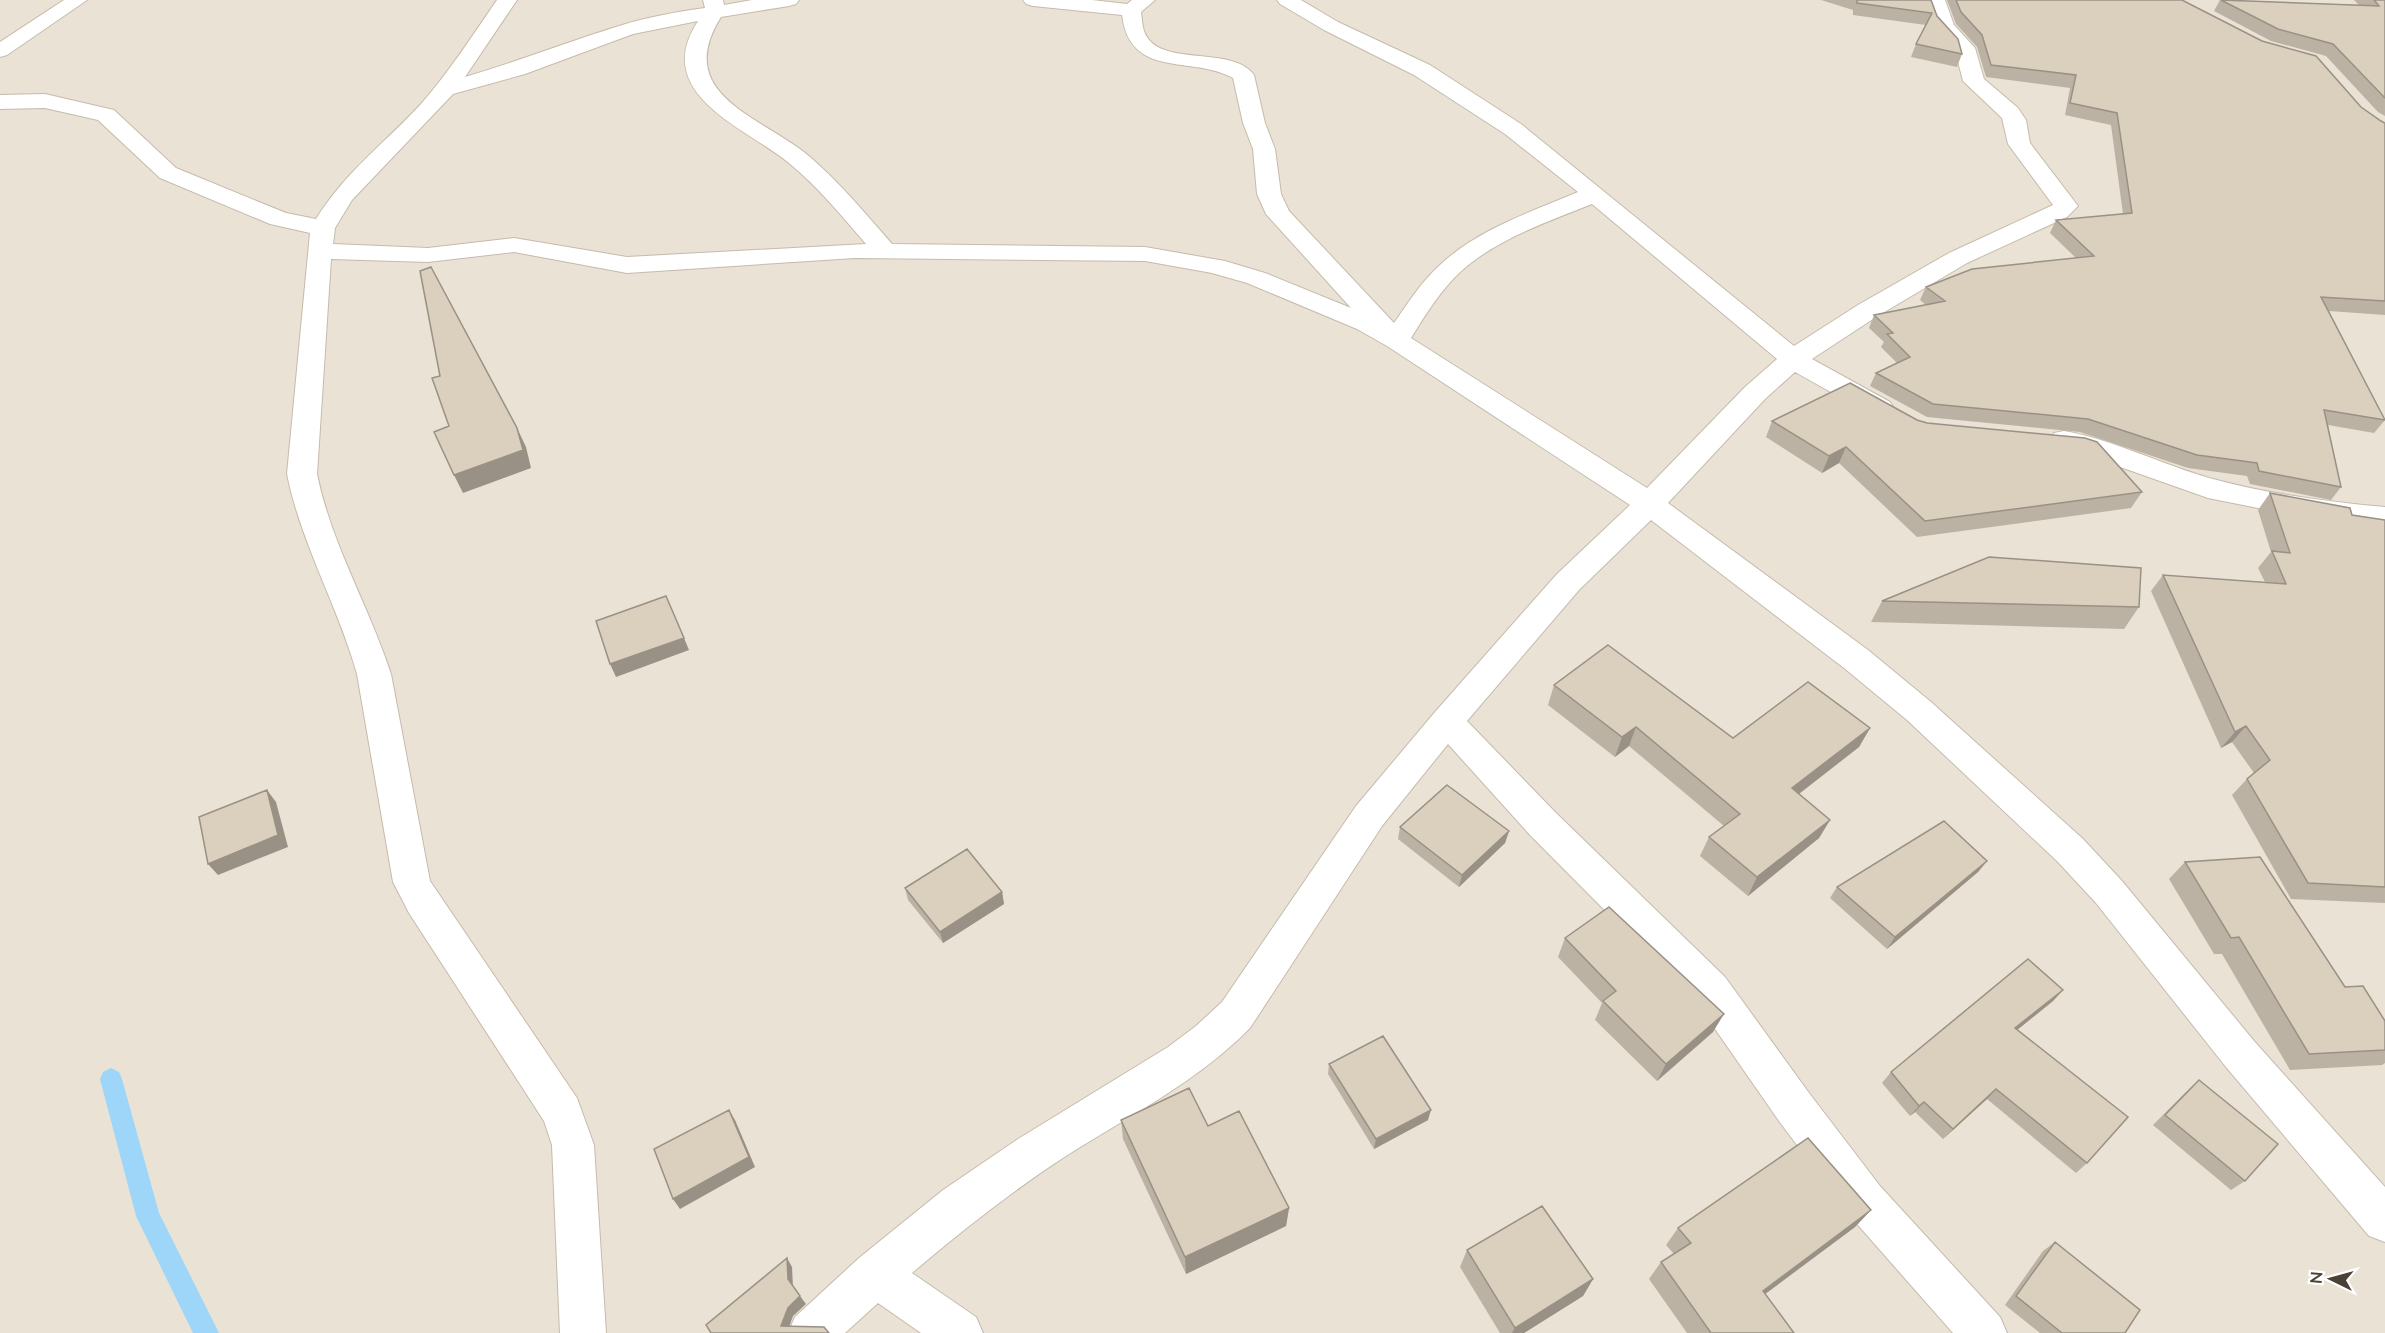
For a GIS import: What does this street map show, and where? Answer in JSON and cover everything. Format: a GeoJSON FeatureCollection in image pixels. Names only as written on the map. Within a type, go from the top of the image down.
{"type":"FeatureCollection","features":[{"type":"Feature","properties":{"kind":"street"},"geometry":{"type":"LineString","coordinates":[[0,51],[76,0]]}},
{"type":"Feature","properties":{"kind":"street"},"geometry":{"type":"LineString","coordinates":[[507,0],[445,89],[427,110],[368,167],[342,197],[321,240],[302,474],[304,492],[365,644],[374,674],[412,882],[422,902],[562,1112],[566,1123],[573,1145],[584,1333]]}},
{"type":"Feature","properties":{"kind":"street"},"geometry":{"type":"LineString","coordinates":[[445,89],[517,69],[626,30],[714,5],[789,0]]}},
{"type":"Feature","properties":{"kind":"street"},"geometry":{"type":"LineString","coordinates":[[1033,0],[1138,5],[1131,22],[1135,34],[1146,46],[1164,56],[1226,67],[1237,70],[1243,75],[1254,123],[1264,149],[1271,203],[1278,214],[1396,340]]}},
{"type":"Feature","properties":{"kind":"street"},"geometry":{"type":"LineString","coordinates":[[1287,0],[1331,26],[1422,70],[1513,129],[1793,359],[1900,419]]}},
{"type":"Feature","properties":{"kind":"street"},"geometry":{"type":"LineString","coordinates":[[811,1333],[875,1274],[981,1189],[1186,1059],[1215,1038],[1236,1015],[1369,816],[1448,721],[1568,582],[1650,504],[1755,393],[1793,359],[1867,311],[1958,258],[2058,213],[2066,206],[2019,144],[2015,120],[2010,113],[1974,81],[1965,48],[1944,27],[1935,0]]}},
{"type":"Feature","properties":{"kind":"street"},"geometry":{"type":"LineString","coordinates":[[714,5],[698,37],[692,58],[705,91],[718,107],[784,147],[827,184],[885,251]]}},
{"type":"Feature","properties":{"kind":"street"},"geometry":{"type":"LineString","coordinates":[[0,102],[45,101],[106,115],[168,172],[279,219],[321,240],[428,255],[514,245],[627,265],[820,252],[1119,253],[1174,258],[1216,266],[1256,278],[1366,323],[1650,504],[1874,674],[1919,711],[2070,850],[2109,892],[2240,1054],[2385,1220]]}},
{"type":"Feature","properties":{"kind":"street"},"geometry":{"type":"LineString","coordinates":[[1396,340],[1430,291],[1455,264],[1508,231],[1594,194]]}},
{"type":"Feature","properties":{"kind":"street"},"geometry":{"type":"LineString","coordinates":[[2037,438],[2080,443],[2208,488],[2328,512],[2385,517]]}},
{"type":"Feature","properties":{"kind":"street"},"geometry":{"type":"LineString","coordinates":[[1448,721],[1543,824],[1711,990],[1794,1107],[1865,1201],[1984,1333]]}},
{"type":"Feature","properties":{"kind":"street"},"geometry":{"type":"LineString","coordinates":[[875,1274],[960,1333]]}},
{"type":"Feature","properties":{"kind":"shaded area"},"geometry":{"type":"Polygon","coordinates":[[[0,0],[2385,0],[2385,1333],[0,1333],[0,0]]]}},
{"type":"Feature","properties":{"kind":"building"},"geometry":{"type":"Polygon","coordinates":[[[1857,0],[1931,0],[1937,16],[1958,39],[1962,54],[1916,44],[1932,13],[1857,3],[1857,0]]]}},
{"type":"Feature","properties":{"kind":"building"},"geometry":{"type":"Polygon","coordinates":[[[1956,0],[2182,0],[2262,41],[2316,56],[2361,107],[2385,123],[2385,301],[2321,297],[2385,420],[2324,410],[2341,487],[2259,471],[2257,463],[2197,455],[2088,419],[1933,404],[1876,373],[1910,357],[1887,334],[1893,333],[1874,315],[1945,301],[1926,287],[1972,269],[2094,256],[2056,220],[2132,213],[2117,113],[2070,103],[2076,75],[1991,65],[1982,35],[1961,12],[1956,0]]]}},
{"type":"Feature","properties":{"kind":"building"},"geometry":{"type":"Polygon","coordinates":[[[2221,0],[2379,6],[2374,0],[2385,0],[2385,98],[2333,44],[2278,29],[2221,0]]]}},
{"type":"Feature","properties":{"kind":"building"},"geometry":{"type":"Polygon","coordinates":[[[431,267],[517,428],[523,450],[454,475],[434,432],[449,426],[432,378],[440,376],[420,271],[431,267]]]}},
{"type":"Feature","properties":{"kind":"building"},"geometry":{"type":"Polygon","coordinates":[[[1850,383],[1917,420],[1927,423],[2085,438],[2097,442],[2142,492],[1925,521],[1846,447],[1829,456],[1772,421],[1850,383]]]}},
{"type":"Feature","properties":{"kind":"building"},"geometry":{"type":"Polygon","coordinates":[[[2270,493],[2350,508],[2352,515],[2385,520],[2385,887],[2308,883],[2247,779],[2270,760],[2246,726],[2235,732],[2163,575],[2286,584],[2272,551],[2290,553],[2270,493]]]}},
{"type":"Feature","properties":{"kind":"building"},"geometry":{"type":"Polygon","coordinates":[[[1989,557],[2141,568],[2139,607],[1882,601],[1989,557]]]}},
{"type":"Feature","properties":{"kind":"building"},"geometry":{"type":"Polygon","coordinates":[[[666,596],[684,638],[610,664],[596,621],[666,596]]]}},
{"type":"Feature","properties":{"kind":"building"},"geometry":{"type":"Polygon","coordinates":[[[1608,645],[1733,738],[1808,682],[1870,728],[1792,788],[1830,820],[1757,877],[1709,837],[1740,814],[1636,727],[1622,737],[1554,685],[1608,645]]]}},
{"type":"Feature","properties":{"kind":"building"},"geometry":{"type":"Polygon","coordinates":[[[1447,785],[1509,831],[1462,875],[1400,827],[1447,785]]]}},
{"type":"Feature","properties":{"kind":"building"},"geometry":{"type":"Polygon","coordinates":[[[267,790],[278,835],[208,864],[199,817],[267,790]]]}},
{"type":"Feature","properties":{"kind":"building"},"geometry":{"type":"Polygon","coordinates":[[[1944,821],[1987,861],[1895,937],[1837,887],[1944,821]]]}},
{"type":"Feature","properties":{"kind":"building"},"geometry":{"type":"Polygon","coordinates":[[[967,849],[1002,892],[940,932],[905,888],[967,849]]]}},
{"type":"Feature","properties":{"kind":"building"},"geometry":{"type":"Polygon","coordinates":[[[2260,857],[2345,987],[2363,986],[2385,1021],[2385,1050],[2309,1054],[2239,937],[2231,938],[2185,862],[2260,857]]]}},
{"type":"Feature","properties":{"kind":"building"},"geometry":{"type":"Polygon","coordinates":[[[1609,907],[1724,1014],[1666,1064],[1603,1001],[1616,991],[1565,938],[1609,907]]]}},
{"type":"Feature","properties":{"kind":"building"},"geometry":{"type":"Polygon","coordinates":[[[2028,959],[2063,990],[2015,1028],[2128,1117],[2087,1163],[1996,1089],[1953,1129],[1924,1102],[1919,1106],[1891,1072],[2028,959]]]}},
{"type":"Feature","properties":{"kind":"building"},"geometry":{"type":"Polygon","coordinates":[[[1383,1036],[1431,1110],[1376,1139],[1329,1064],[1383,1036]]]}},
{"type":"Feature","properties":{"kind":"building"},"geometry":{"type":"Polygon","coordinates":[[[2199,1080],[2278,1144],[2245,1181],[2165,1115],[2199,1080]]]}},
{"type":"Feature","properties":{"kind":"building"},"geometry":{"type":"Polygon","coordinates":[[[1189,1088],[1208,1126],[1239,1111],[1289,1208],[1185,1257],[1121,1120],[1189,1088]]]}},
{"type":"Feature","properties":{"kind":"building"},"geometry":{"type":"Polygon","coordinates":[[[729,1110],[749,1157],[673,1199],[654,1149],[729,1110]]]}},
{"type":"Feature","properties":{"kind":"building"},"geometry":{"type":"Polygon","coordinates":[[[1808,1138],[1871,1210],[1763,1291],[1794,1333],[1711,1333],[1661,1262],[1691,1243],[1678,1228],[1808,1138]]]}},
{"type":"Feature","properties":{"kind":"building"},"geometry":{"type":"Polygon","coordinates":[[[1542,1206],[1593,1279],[1515,1328],[1467,1250],[1542,1206]]]}},
{"type":"Feature","properties":{"kind":"building"},"geometry":{"type":"Polygon","coordinates":[[[2055,1242],[2140,1310],[2125,1333],[2062,1333],[2016,1296],[2055,1242]]]}},
{"type":"Feature","properties":{"kind":"building"},"geometry":{"type":"Polygon","coordinates":[[[787,1258],[788,1279],[800,1296],[788,1308],[781,1326],[824,1327],[829,1333],[711,1333],[706,1325],[787,1258]]]}},
{"type":"Feature","properties":{"kind":"waterway"},"geometry":{"type":"LineString","coordinates":[[111,1079],[148,1216],[206,1333]]}}]}
